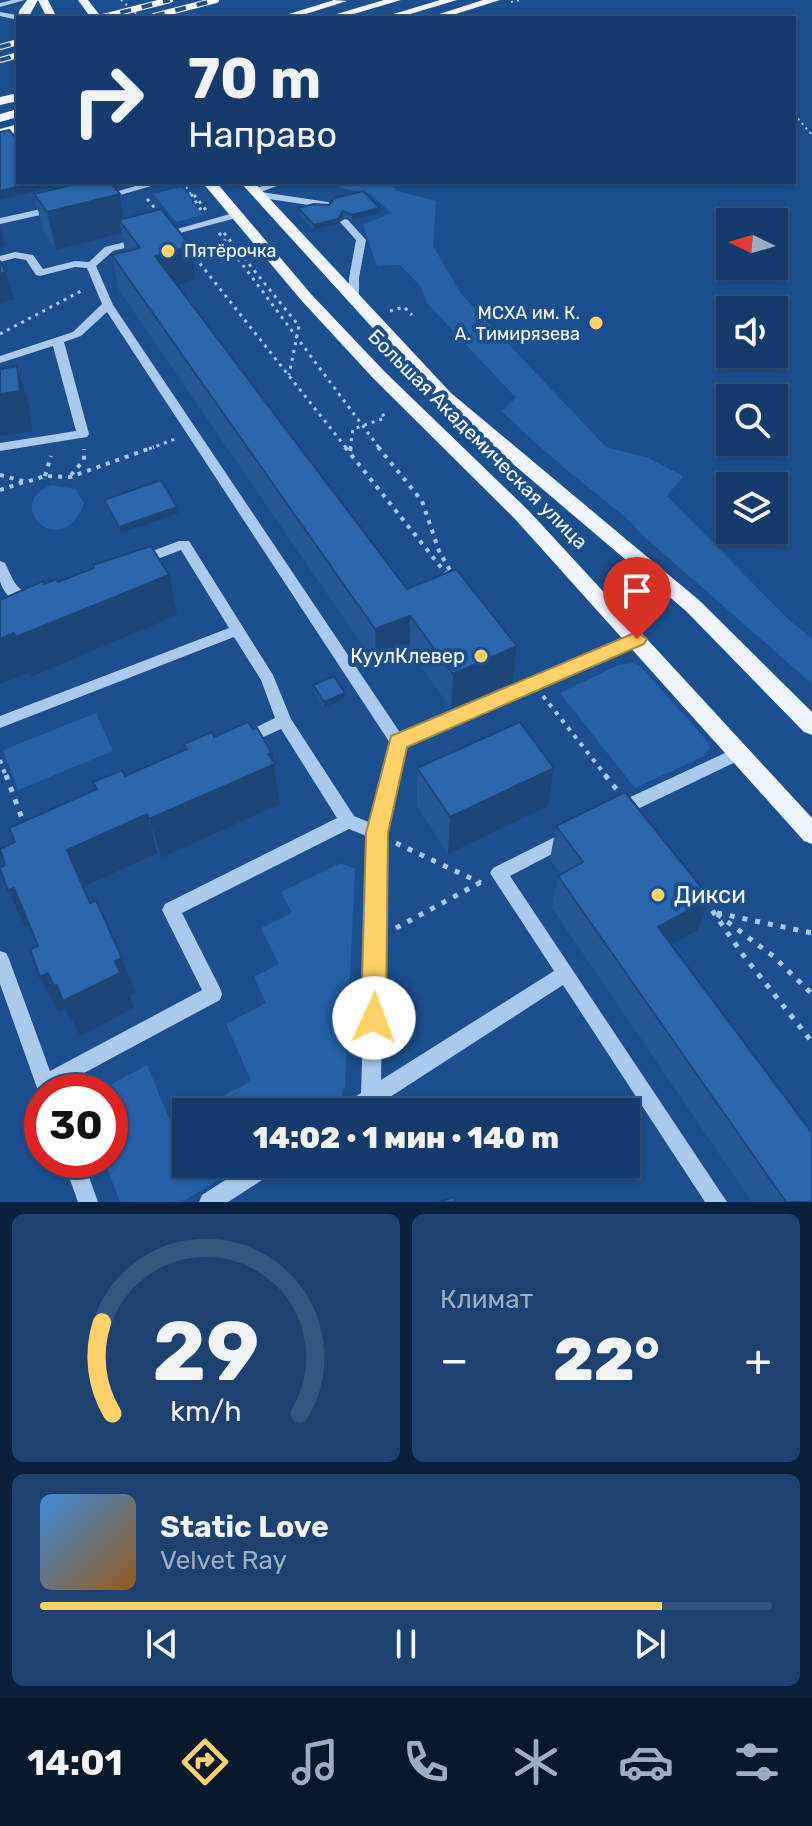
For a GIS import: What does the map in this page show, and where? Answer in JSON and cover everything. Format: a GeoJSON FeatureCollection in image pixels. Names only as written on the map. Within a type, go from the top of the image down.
{"type":"FeatureCollection","features":[{"type":"Feature","properties":{"kind":"main road"},"geometry":{"type":"LineString","coordinates":[[83,0],[95,15]]}},
{"type":"Feature","properties":{"kind":"main road"},"geometry":{"type":"LineString","coordinates":[[288,16],[346,0]]}},
{"type":"Feature","properties":{"kind":"main road"},"geometry":{"type":"LineString","coordinates":[[336,16],[396,0]]}},
{"type":"Feature","properties":{"kind":"main road"},"geometry":{"type":"LineString","coordinates":[[392,16],[452,0]]}},
{"type":"Feature","properties":{"kind":"main road"},"geometry":{"type":"LineString","coordinates":[[437,16],[495,0]]}},
{"type":"Feature","properties":{"kind":"main road","name":"Большая Академическая улица"},"geometry":{"type":"LineString","coordinates":[[211,184],[306,297],[379,375],[522,515],[812,834]]}},
{"type":"Feature","properties":{"kind":"main road","name":"Большая Академическая улица"},"geometry":{"type":"LineString","coordinates":[[252,189],[445,397],[693,606],[812,726]]}},
{"type":"Feature","properties":{"kind":"street"},"geometry":{"type":"LineString","coordinates":[[0,5],[21,0]]}},
{"type":"Feature","properties":{"kind":"street"},"geometry":{"type":"LineString","coordinates":[[96,198],[152,184]]}},
{"type":"Feature","properties":{"kind":"street"},"geometry":{"type":"LineString","coordinates":[[252,189],[273,184]]}},
{"type":"Feature","properties":{"kind":"street"},"geometry":{"type":"LineString","coordinates":[[252,189],[328,205]]}},
{"type":"Feature","properties":{"kind":"street"},"geometry":{"type":"LineString","coordinates":[[0,221],[68,206]]}},
{"type":"Feature","properties":{"kind":"street"},"geometry":{"type":"LineString","coordinates":[[0,259],[15,255],[29,257],[40,273],[75,264],[91,265],[109,249],[237,215]]}},
{"type":"Feature","properties":{"kind":"street"},"geometry":{"type":"LineString","coordinates":[[345,222],[361,240],[354,278],[354,302]]}},
{"type":"Feature","properties":{"kind":"street"},"geometry":{"type":"LineString","coordinates":[[91,265],[108,305],[398,742],[377,833],[371,1098]]}},
{"type":"Feature","properties":{"kind":"street"},"geometry":{"type":"LineString","coordinates":[[0,360],[77,334],[108,305]]}},
{"type":"Feature","properties":{"kind":"street"},"geometry":{"type":"LineString","coordinates":[[0,447],[83,434],[58,342]]}},
{"type":"Feature","properties":{"kind":"street"},"geometry":{"type":"LineString","coordinates":[[125,566],[184,544],[268,679],[284,721],[348,821],[377,833]]}},
{"type":"Feature","properties":{"kind":"street"},"geometry":{"type":"LineString","coordinates":[[0,566],[14,595],[24,601],[52,594]]}},
{"type":"Feature","properties":{"kind":"street"},"geometry":{"type":"LineString","coordinates":[[0,722],[238,630]]}},
{"type":"Feature","properties":{"kind":"street"},"geometry":{"type":"LineString","coordinates":[[398,742],[637,639]]}},
{"type":"Feature","properties":{"kind":"street"},"geometry":{"type":"LineString","coordinates":[[227,747],[284,721]]}},
{"type":"Feature","properties":{"kind":"street"},"geometry":{"type":"LineString","coordinates":[[603,819],[740,752]]}},
{"type":"Feature","properties":{"kind":"street"},"geometry":{"type":"LineString","coordinates":[[71,1074],[213,994],[171,910],[348,821]]}},
{"type":"Feature","properties":{"kind":"street"},"geometry":{"type":"LineString","coordinates":[[578,832],[499,873],[717,1202]]}},
{"type":"Feature","properties":{"kind":"street"},"geometry":{"type":"LineString","coordinates":[[0,959],[41,1074]]}},
{"type":"Feature","properties":{"kind":"street"},"geometry":{"type":"LineString","coordinates":[[371,1098],[565,974]]}},
{"type":"Feature","properties":{"kind":"street"},"geometry":{"type":"LineString","coordinates":[[79,1178],[88,1202]]}},
{"type":"Feature","properties":{"kind":"street"},"geometry":{"type":"LineString","coordinates":[[209,1202],[247,1178]]}},
{"type":"Feature","properties":{"kind":"path"},"geometry":{"type":"LineString","coordinates":[[121,0],[139,16]]}},
{"type":"Feature","properties":{"kind":"path"},"geometry":{"type":"LineString","coordinates":[[796,116],[812,135]]}},
{"type":"Feature","properties":{"kind":"path"},"geometry":{"type":"LineString","coordinates":[[137,188],[456,585],[439,551],[422,501],[362,426],[184,184]]}},
{"type":"Feature","properties":{"kind":"path"},"geometry":{"type":"LineString","coordinates":[[145,216],[153,206]]}},
{"type":"Feature","properties":{"kind":"path"},"geometry":{"type":"LineString","coordinates":[[0,334],[83,290]]}},
{"type":"Feature","properties":{"kind":"path"},"geometry":{"type":"LineString","coordinates":[[388,312],[404,307],[412,315]]}},
{"type":"Feature","properties":{"kind":"path"},"geometry":{"type":"LineString","coordinates":[[289,375],[299,337]]}},
{"type":"Feature","properties":{"kind":"path"},"geometry":{"type":"LineString","coordinates":[[350,451],[353,429],[385,418],[382,413]]}},
{"type":"Feature","properties":{"kind":"path"},"geometry":{"type":"LineString","coordinates":[[0,490],[45,476],[70,477],[192,432]]}},
{"type":"Feature","properties":{"kind":"path"},"geometry":{"type":"LineString","coordinates":[[70,477],[84,460],[83,434]]}},
{"type":"Feature","properties":{"kind":"path"},"geometry":{"type":"LineString","coordinates":[[0,475],[26,482]]}},
{"type":"Feature","properties":{"kind":"path"},"geometry":{"type":"LineString","coordinates":[[533,684],[629,805]]}},
{"type":"Feature","properties":{"kind":"path"},"geometry":{"type":"LineString","coordinates":[[0,760],[29,837]]}},
{"type":"Feature","properties":{"kind":"path"},"geometry":{"type":"LineString","coordinates":[[377,833],[481,883]]}},
{"type":"Feature","properties":{"kind":"path"},"geometry":{"type":"LineString","coordinates":[[376,938],[499,873]]}},
{"type":"Feature","properties":{"kind":"path"},"geometry":{"type":"LineString","coordinates":[[697,890],[743,955],[812,1042]]}},
{"type":"Feature","properties":{"kind":"path"},"geometry":{"type":"LineString","coordinates":[[715,913],[812,933]]}},
{"type":"Feature","properties":{"kind":"path"},"geometry":{"type":"LineString","coordinates":[[715,913],[773,956],[812,994]]}},
{"type":"Feature","properties":{"kind":"shaded area"},"geometry":{"type":"Polygon","coordinates":[[[340,184],[389,184],[397,191],[436,201],[433,246],[461,294],[606,447],[646,457],[683,476],[667,496],[788,619],[812,639],[812,684],[502,411],[516,398],[426,302],[422,288],[400,265],[377,266],[363,225],[391,213],[371,194],[339,188],[340,184]]]}},
{"type":"Feature","properties":{"kind":"shaded area"},"geometry":{"type":"Polygon","coordinates":[[[182,187],[202,215],[176,222],[153,194],[182,187]]]}},
{"type":"Feature","properties":{"kind":"shaded area"},"geometry":{"type":"Polygon","coordinates":[[[52,485],[75,489],[84,503],[74,521],[62,529],[50,529],[40,524],[33,515],[32,504],[38,493],[52,485]]]}},
{"type":"Feature","properties":{"kind":"shaded area"},"geometry":{"type":"Polygon","coordinates":[[[633,663],[641,667],[709,743],[710,748],[704,756],[635,788],[560,693],[618,665],[633,663]]]}},
{"type":"Feature","properties":{"kind":"shaded area"},"geometry":{"type":"Polygon","coordinates":[[[96,713],[113,751],[18,790],[3,750],[96,713]]]}},
{"type":"Feature","properties":{"kind":"shaded area"},"geometry":{"type":"Polygon","coordinates":[[[341,863],[355,869],[345,1086],[340,1098],[219,1098],[251,1081],[226,1024],[266,1003],[254,977],[279,964],[261,928],[292,913],[281,892],[341,863]]]}},
{"type":"Feature","properties":{"kind":"shaded area"},"geometry":{"type":"Polygon","coordinates":[[[147,1065],[172,1123],[172,1178],[221,1178],[182,1202],[120,1202],[111,1178],[128,1178],[128,1075],[147,1065]]]}},
{"type":"Feature","properties":{"kind":"building"},"geometry":{"type":"Polygon","coordinates":[[[9,130],[16,135],[16,184],[27,184],[0,191],[0,132],[9,130]]]}},
{"type":"Feature","properties":{"kind":"building"},"geometry":{"type":"Polygon","coordinates":[[[76,184],[112,184],[120,194],[47,212],[34,194],[76,184]]]}},
{"type":"Feature","properties":{"kind":"building"},"geometry":{"type":"Polygon","coordinates":[[[363,191],[380,208],[352,215],[343,211],[338,219],[314,225],[298,208],[314,204],[329,205],[335,198],[363,191]]]}},
{"type":"Feature","properties":{"kind":"building"},"geometry":{"type":"Polygon","coordinates":[[[161,209],[191,246],[155,256],[407,589],[456,569],[517,646],[453,674],[410,616],[375,629],[112,255],[140,248],[119,220],[161,209]]]}},
{"type":"Feature","properties":{"kind":"building"},"geometry":{"type":"Polygon","coordinates":[[[17,366],[20,391],[0,394],[0,369],[17,366]]]}},
{"type":"Feature","properties":{"kind":"building"},"geometry":{"type":"Polygon","coordinates":[[[161,480],[177,507],[119,527],[104,500],[161,480]]]}},
{"type":"Feature","properties":{"kind":"building"},"geometry":{"type":"Polygon","coordinates":[[[151,546],[169,575],[16,637],[14,633],[0,639],[0,600],[43,581],[44,584],[56,579],[58,582],[94,568],[93,565],[151,546]]]}},
{"type":"Feature","properties":{"kind":"building"},"geometry":{"type":"Polygon","coordinates":[[[334,676],[345,693],[324,702],[313,685],[334,676]]]}},
{"type":"Feature","properties":{"kind":"building"},"geometry":{"type":"Polygon","coordinates":[[[248,722],[253,729],[257,728],[275,764],[149,819],[147,814],[67,850],[90,903],[96,900],[122,958],[115,961],[120,973],[63,1001],[48,973],[40,977],[30,949],[38,946],[14,888],[8,890],[0,869],[5,865],[0,849],[15,842],[9,828],[97,789],[93,782],[122,770],[125,776],[187,749],[184,744],[212,732],[214,737],[248,722]]]}},
{"type":"Feature","properties":{"kind":"building"},"geometry":{"type":"Polygon","coordinates":[[[520,722],[554,768],[450,817],[417,768],[520,722]]]}},
{"type":"Feature","properties":{"kind":"building"},"geometry":{"type":"Polygon","coordinates":[[[625,792],[710,898],[658,927],[812,1133],[812,1202],[786,1202],[558,876],[583,862],[556,826],[625,792]]]}},
{"type":"Feature","properties":{"kind":"railway"},"geometry":{"type":"LineString","coordinates":[[107,16],[170,0]]}},
{"type":"Feature","properties":{"kind":"railway"},"geometry":{"type":"LineString","coordinates":[[154,16],[216,0]]}},
{"type":"Feature","properties":{"kind":"railway"},"geometry":{"type":"LineString","coordinates":[[0,47],[16,43]]}},
{"type":"Feature","properties":{"kind":"railway"},"geometry":{"type":"LineString","coordinates":[[0,60],[16,56]]}},
{"type":"Feature","properties":{"kind":"place","name":"Пятёрочка"},"geometry":{"type":"Point","coordinates":[168,251]}},
{"type":"Feature","properties":{"kind":"place","name":"МСХА им. К. А. Тимирязева"},"geometry":{"type":"Point","coordinates":[596,323]}},
{"type":"Feature","properties":{"kind":"place","name":"КуулКлевер"},"geometry":{"type":"Point","coordinates":[481,656]}},
{"type":"Feature","properties":{"kind":"place","name":"Дикси"},"geometry":{"type":"Point","coordinates":[658,895]}},
{"type":"Feature","properties":{"kind":"route"},"geometry":{"type":"LineString","coordinates":[[374,1018],[377,833],[398,742],[637,639]]}}]}
